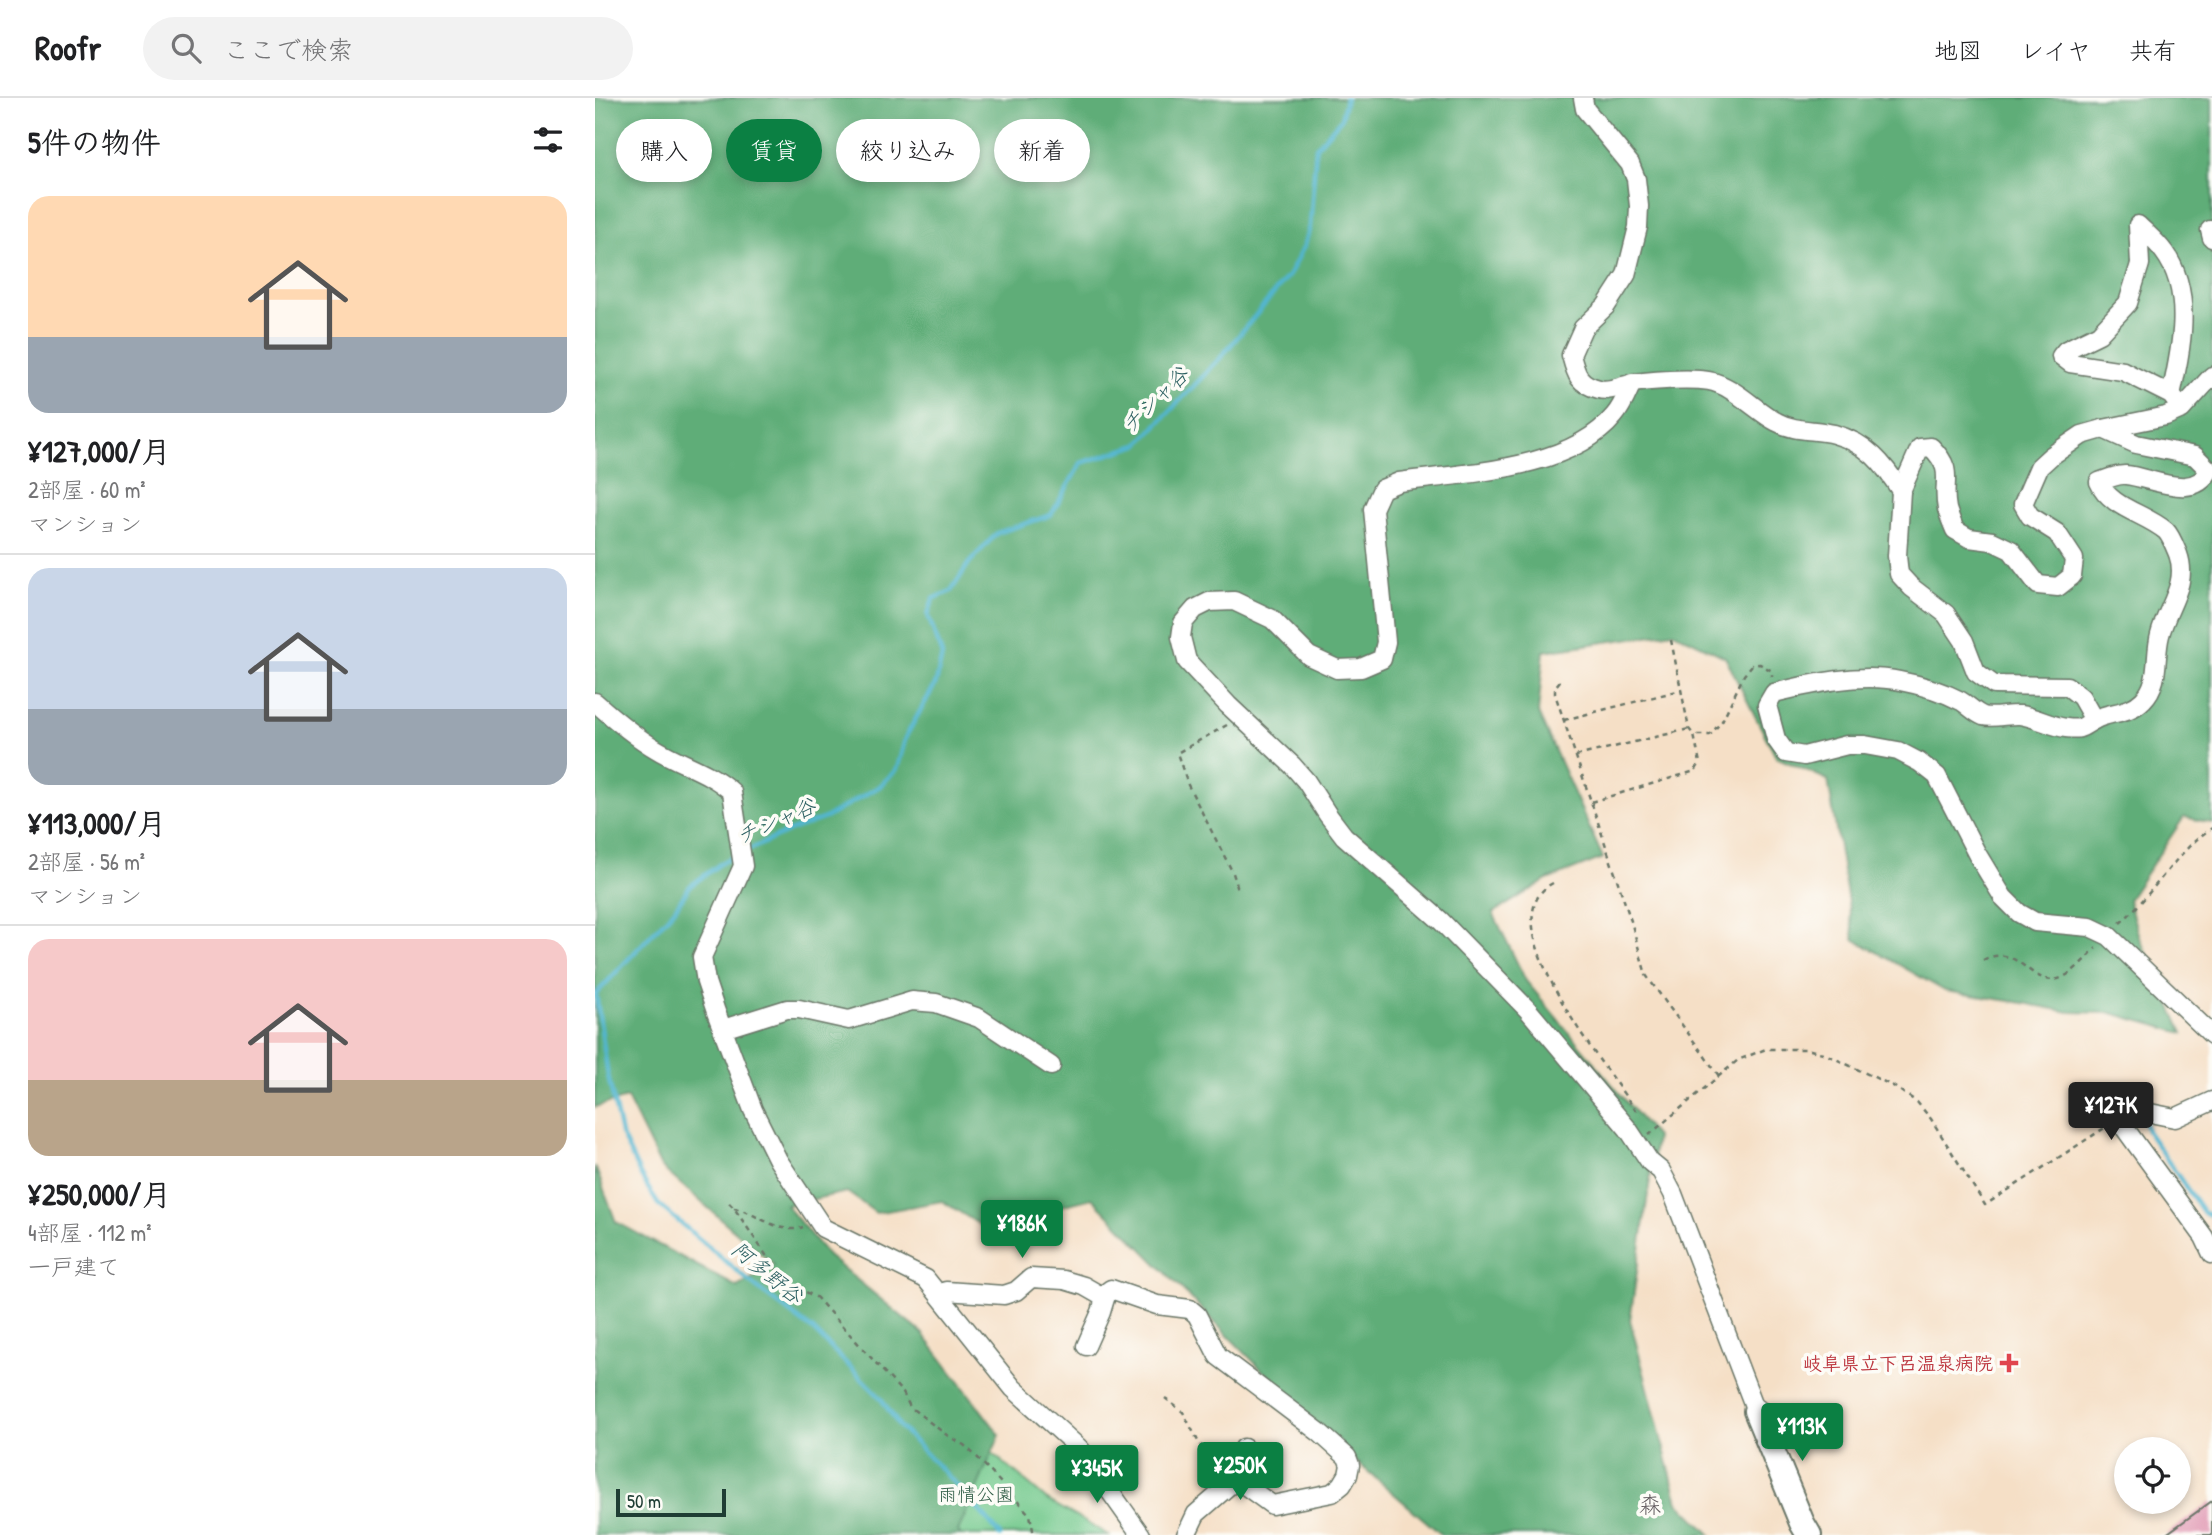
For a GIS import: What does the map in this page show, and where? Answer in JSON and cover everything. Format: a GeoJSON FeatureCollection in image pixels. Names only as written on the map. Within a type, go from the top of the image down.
{"type":"FeatureCollection","features":[{"type":"Feature","properties":{"kind":"street"},"geometry":{"type":"LineString","coordinates":[[1583,98],[1585,109],[1630,164],[1636,179],[1639,206],[1638,227],[1626,275],[1606,306],[1583,328],[1570,355],[1577,376],[1582,382],[1601,391],[1632,383],[1667,380],[1711,381],[1739,396],[1778,423],[1799,430],[1835,434],[1867,449],[1887,467],[1901,491]]}},
{"type":"Feature","properties":{"kind":"street"},"geometry":{"type":"LineString","coordinates":[[2138,225],[2165,253],[2180,284],[2183,320],[2177,366],[2177,402],[2123,371],[2070,363],[2061,356],[2099,334],[2128,303],[2140,264],[2138,225]]}},
{"type":"Feature","properties":{"kind":"street"},"geometry":{"type":"LineString","coordinates":[[2094,720],[2081,697],[2067,686],[1994,685],[1976,672],[1964,641],[1946,614],[1911,587],[1899,574],[1897,556],[1901,491],[1920,448],[1931,447],[1947,466],[1947,508],[1955,530],[1969,538],[1992,541],[2011,550],[2038,585],[2058,587],[2071,576],[2074,559],[2056,533],[2029,516],[2023,504],[2039,467],[2082,435],[2166,416],[2177,402],[2212,376]]}},
{"type":"Feature","properties":{"kind":"street"},"geometry":{"type":"LineString","coordinates":[[1632,383],[1615,415],[1593,435],[1571,448],[1534,463],[1399,482],[1382,489],[1373,509],[1386,642],[1382,659],[1361,668],[1337,669],[1308,656],[1272,619],[1234,601],[1209,602],[1195,609],[1183,623],[1181,638],[1187,661],[1241,717],[1293,765],[1344,835],[1441,921],[1528,1010],[1628,1129],[1650,1162],[1661,1171],[1673,1194],[1756,1411],[1809,1535]]}},
{"type":"Feature","properties":{"kind":"street"},"geometry":{"type":"LineString","coordinates":[[2103,429],[2136,444],[2195,456],[2209,470],[2206,477],[2190,486],[2124,475],[2099,482],[2104,494],[2168,532],[2179,557],[2181,582],[2159,636],[2158,665],[2152,687],[2143,701],[2124,713],[2094,720],[2079,729],[2063,728],[2036,718],[2018,715],[1981,715],[1967,704],[1927,687],[1884,679],[1871,678],[1802,686],[1774,693],[1767,705],[1776,739],[1786,753],[1804,756],[1847,745],[1865,745],[1898,751],[1919,762],[1937,776],[1977,854],[2009,905],[2035,922],[2090,927],[2109,936],[2212,1034]]}},
{"type":"Feature","properties":{"kind":"street"},"geometry":{"type":"LineString","coordinates":[[595,702],[625,728],[656,749],[717,779],[732,792],[741,851],[739,878],[702,957],[706,982],[753,1110],[789,1179],[823,1228],[926,1279],[1013,1388],[1080,1449],[1141,1535]]}},
{"type":"Feature","properties":{"kind":"street"},"geometry":{"type":"LineString","coordinates":[[723,1029],[787,1009],[849,1020],[912,1001],[936,1003],[979,1018],[1051,1066]]}},
{"type":"Feature","properties":{"kind":"street"},"geometry":{"type":"LineString","coordinates":[[2212,1101],[2175,1118],[2135,1110],[2118,1119],[2204,1237],[2212,1254]]}},
{"type":"Feature","properties":{"kind":"street"},"geometry":{"type":"LineString","coordinates":[[939,1294],[946,1291],[1004,1295],[1016,1291],[1031,1278],[1064,1280],[1084,1286],[1105,1298]]}},
{"type":"Feature","properties":{"kind":"street"},"geometry":{"type":"LineString","coordinates":[[1086,1346],[1107,1292],[1111,1289],[1157,1305],[1190,1309],[1198,1315],[1218,1356],[1319,1432],[1347,1457],[1350,1465],[1342,1485],[1332,1493],[1272,1505],[1234,1479]]}},
{"type":"Feature","properties":{"kind":"street"},"geometry":{"type":"LineString","coordinates":[[1186,1535],[1196,1514],[1232,1483],[1244,1448]]}},
{"type":"Feature","properties":{"kind":"path"},"geometry":{"type":"LineString","coordinates":[[1591,802],[1695,771],[1700,764],[1694,735],[1689,729],[1671,640]]}},
{"type":"Feature","properties":{"kind":"path"},"geometry":{"type":"LineString","coordinates":[[1694,735],[1710,735],[1722,721],[1744,675],[1752,665],[1761,664],[1772,671],[1774,693]]}},
{"type":"Feature","properties":{"kind":"path"},"geometry":{"type":"LineString","coordinates":[[1560,681],[1555,687],[1555,694],[1631,921],[1646,975],[1719,1076]]}},
{"type":"Feature","properties":{"kind":"path"},"geometry":{"type":"LineString","coordinates":[[1564,720],[1681,690]]}},
{"type":"Feature","properties":{"kind":"path"},"geometry":{"type":"LineString","coordinates":[[1240,892],[1188,785],[1177,753],[1241,717]]}},
{"type":"Feature","properties":{"kind":"path"},"geometry":{"type":"LineString","coordinates":[[1576,756],[1689,729]]}},
{"type":"Feature","properties":{"kind":"path"},"geometry":{"type":"LineString","coordinates":[[1553,883],[1540,892],[1533,904],[1532,925],[1545,968],[1564,1004],[1637,1113]]}},
{"type":"Feature","properties":{"kind":"path"},"geometry":{"type":"LineString","coordinates":[[1649,1134],[1738,1060],[1766,1049],[1806,1049],[1822,1053],[1893,1086],[1917,1102],[1931,1119],[1985,1205],[2118,1119]]}},
{"type":"Feature","properties":{"kind":"path"},"geometry":{"type":"LineString","coordinates":[[729,1203],[781,1277],[816,1297],[903,1393],[910,1407],[964,1445],[979,1459],[1030,1515],[1034,1535]]}},
{"type":"Feature","properties":{"kind":"path"},"geometry":{"type":"LineString","coordinates":[[734,1208],[791,1230],[818,1220]]}},
{"type":"Feature","properties":{"kind":"path"},"geometry":{"type":"LineString","coordinates":[[1165,1398],[1187,1418],[1199,1443],[1213,1463],[1234,1479]]}},
{"type":"Feature","properties":{"kind":"green space"},"geometry":{"type":"Polygon","coordinates":[[[595,98],[2212,98],[2212,823],[2184,817],[2128,900],[2139,937],[2183,1033],[2111,1013],[2069,1012],[1945,991],[1854,939],[1828,780],[1776,757],[1725,657],[1674,632],[1544,651],[1538,713],[1603,858],[1547,880],[1493,913],[1526,981],[1656,1137],[1630,1320],[1678,1502],[1711,1535],[1442,1535],[1329,1438],[1092,1198],[1030,1214],[1004,1240],[942,1201],[876,1213],[847,1192],[786,1205],[828,1256],[922,1333],[1000,1435],[958,1531],[961,1535],[595,1535],[595,1166],[616,1222],[737,1287],[774,1265],[661,1167],[627,1098],[595,1107],[595,98]]]}},
{"type":"Feature","properties":{"kind":"green space","name":"雨情公園"},"geometry":{"type":"Polygon","coordinates":[[[963,1428],[1046,1499],[1108,1535],[952,1535],[963,1428]]]}},
{"type":"Feature","properties":{"kind":"building"},"geometry":{"type":"Polygon","coordinates":[[[2212,1501],[2212,1535],[2165,1535],[2212,1501]]]}},
{"type":"Feature","properties":{"kind":"waterway","name":"チシャ谷"},"geometry":{"type":"LineString","coordinates":[[747,851],[825,818],[880,786],[897,769],[906,736],[936,683],[942,655],[928,615],[933,599],[951,591],[969,563],[997,533],[1051,515],[1081,463],[1138,445],[1221,357],[1289,275],[1305,244],[1310,226],[1316,147],[1341,119],[1346,98]]}},
{"type":"Feature","properties":{"kind":"waterway","name":"チシャ谷"},"geometry":{"type":"LineString","coordinates":[[596,994],[674,910],[690,886],[735,856]]}},
{"type":"Feature","properties":{"kind":"waterway","name":"阿多野谷"},"geometry":{"type":"LineString","coordinates":[[596,994],[608,1076],[621,1134],[658,1204],[756,1287],[813,1330],[880,1397],[900,1427],[971,1500],[1000,1535]]}},
{"type":"Feature","properties":{"kind":"waterway"},"geometry":{"type":"LineString","coordinates":[[2143,1117],[2147,1131],[2204,1213],[2212,1215]]}},
{"type":"Feature","properties":{"kind":"place","name":"岐阜県立下呂温泉病院"},"geometry":{"type":"Point","coordinates":[2009,1363]}},
{"type":"Feature","properties":{"kind":"district","name":"森"},"geometry":{"type":"Point","coordinates":[1650,1505]}}]}
